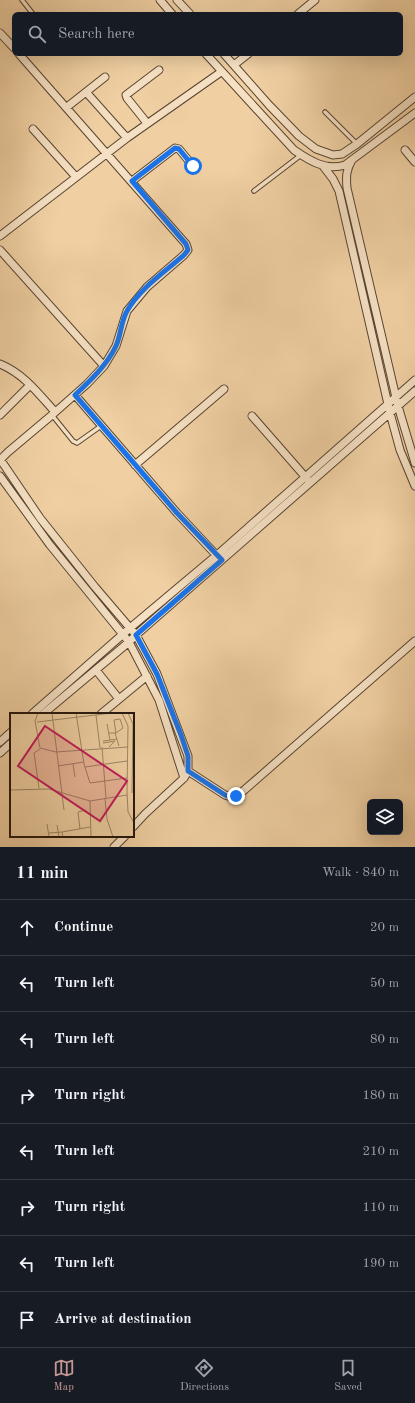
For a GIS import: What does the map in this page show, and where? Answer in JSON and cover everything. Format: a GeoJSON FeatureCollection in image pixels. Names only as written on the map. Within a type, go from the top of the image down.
{"type":"FeatureCollection","features":[{"type":"Feature","properties":{"kind":"street"},"geometry":{"type":"LineString","coordinates":[[160,0],[170,12]]}},
{"type":"Feature","properties":{"kind":"street"},"geometry":{"type":"LineString","coordinates":[[177,0],[188,12]]}},
{"type":"Feature","properties":{"kind":"street"},"geometry":{"type":"LineString","coordinates":[[300,12],[315,0]]}},
{"type":"Feature","properties":{"kind":"street"},"geometry":{"type":"LineString","coordinates":[[0,33],[12,46]]}},
{"type":"Feature","properties":{"kind":"street"},"geometry":{"type":"LineString","coordinates":[[21,56],[132,181],[186,244],[188,250],[147,287],[134,302],[127,312],[116,346],[104,366],[54,414],[0,459],[40,518],[95,587],[136,635],[157,674],[181,735],[188,756],[188,771],[184,778],[144,814],[134,826]]}},
{"type":"Feature","properties":{"kind":"street"},"geometry":{"type":"LineString","coordinates":[[208,56],[294,150],[323,166],[337,168],[345,165],[415,113]]}},
{"type":"Feature","properties":{"kind":"street"},"geometry":{"type":"LineString","coordinates":[[226,56],[269,105],[299,136],[316,149],[333,155],[342,154],[357,144],[415,97]]}},
{"type":"Feature","properties":{"kind":"street"},"geometry":{"type":"LineString","coordinates":[[234,65],[245,56]]}},
{"type":"Feature","properties":{"kind":"street"},"geometry":{"type":"LineString","coordinates":[[147,123],[126,95],[159,70]]}},
{"type":"Feature","properties":{"kind":"street"},"geometry":{"type":"LineString","coordinates":[[0,236],[126,138],[221,72]]}},
{"type":"Feature","properties":{"kind":"street"},"geometry":{"type":"LineString","coordinates":[[67,107],[105,77]]}},
{"type":"Feature","properties":{"kind":"street"},"geometry":{"type":"LineString","coordinates":[[86,92],[126,138]]}},
{"type":"Feature","properties":{"kind":"street"},"geometry":{"type":"LineString","coordinates":[[33,129],[76,177]]}},
{"type":"Feature","properties":{"kind":"street"},"geometry":{"type":"LineString","coordinates":[[132,181],[175,148],[179,149],[193,166]]}},
{"type":"Feature","properties":{"kind":"street"},"geometry":{"type":"LineString","coordinates":[[405,150],[415,162]]}},
{"type":"Feature","properties":{"kind":"street"},"geometry":{"type":"LineString","coordinates":[[352,160],[347,168],[347,188],[398,406],[415,463]]}},
{"type":"Feature","properties":{"kind":"street"},"geometry":{"type":"LineString","coordinates":[[323,166],[333,179],[339,191],[390,413],[400,450],[415,486]]}},
{"type":"Feature","properties":{"kind":"street"},"geometry":{"type":"LineString","coordinates":[[0,250],[104,366]]}},
{"type":"Feature","properties":{"kind":"street"},"geometry":{"type":"LineString","coordinates":[[0,364],[16,371],[30,385],[54,414]]}},
{"type":"Feature","properties":{"kind":"street"},"geometry":{"type":"LineString","coordinates":[[44,713],[130,642],[306,476],[415,380]]}},
{"type":"Feature","properties":{"kind":"street"},"geometry":{"type":"LineString","coordinates":[[0,414],[30,385]]}},
{"type":"Feature","properties":{"kind":"street"},"geometry":{"type":"LineString","coordinates":[[135,465],[224,389]]}},
{"type":"Feature","properties":{"kind":"street"},"geometry":{"type":"LineString","coordinates":[[33,713],[130,628],[311,483],[415,391]]}},
{"type":"Feature","properties":{"kind":"street"},"geometry":{"type":"LineString","coordinates":[[75,395],[177,513],[219,558]]}},
{"type":"Feature","properties":{"kind":"street"},"geometry":{"type":"LineString","coordinates":[[252,416],[311,483]]}},
{"type":"Feature","properties":{"kind":"street"},"geometry":{"type":"LineString","coordinates":[[0,476],[50,546],[130,642],[159,700],[184,778]]}},
{"type":"Feature","properties":{"kind":"street"},"geometry":{"type":"LineString","coordinates":[[188,771],[225,795],[230,797],[236,796],[415,641]]}},
{"type":"Feature","properties":{"kind":"street"},"geometry":{"type":"LineString","coordinates":[[96,670],[119,699]]}},
{"type":"Feature","properties":{"kind":"street"},"geometry":{"type":"LineString","coordinates":[[102,713],[147,676]]}},
{"type":"Feature","properties":{"kind":"street"},"geometry":{"type":"LineString","coordinates":[[0,742],[10,733]]}},
{"type":"Feature","properties":{"kind":"street"},"geometry":{"type":"LineString","coordinates":[[0,753],[10,744]]}},
{"type":"Feature","properties":{"kind":"street"},"geometry":{"type":"LineString","coordinates":[[114,847],[123,837]]}},
{"type":"Feature","properties":{"kind":"lane"},"geometry":{"type":"LineString","coordinates":[[22,0],[31,12]]}},
{"type":"Feature","properties":{"kind":"lane"},"geometry":{"type":"LineString","coordinates":[[325,112],[357,144]]}},
{"type":"Feature","properties":{"kind":"lane"},"geometry":{"type":"LineString","coordinates":[[254,191],[301,155]]}},
{"type":"Feature","properties":{"kind":"lane"},"geometry":{"type":"LineString","coordinates":[[54,414],[73,441],[77,443],[101,426]]}},
{"type":"Feature","properties":{"kind":"route"},"geometry":{"type":"LineString","coordinates":[[193,166],[179,149],[175,148],[132,181],[186,244],[188,250],[137,298],[127,312],[116,346],[104,366],[75,395],[177,513],[222,560],[136,635],[157,674],[181,735],[188,756],[188,771],[225,795],[230,797],[236,796]]}}]}
